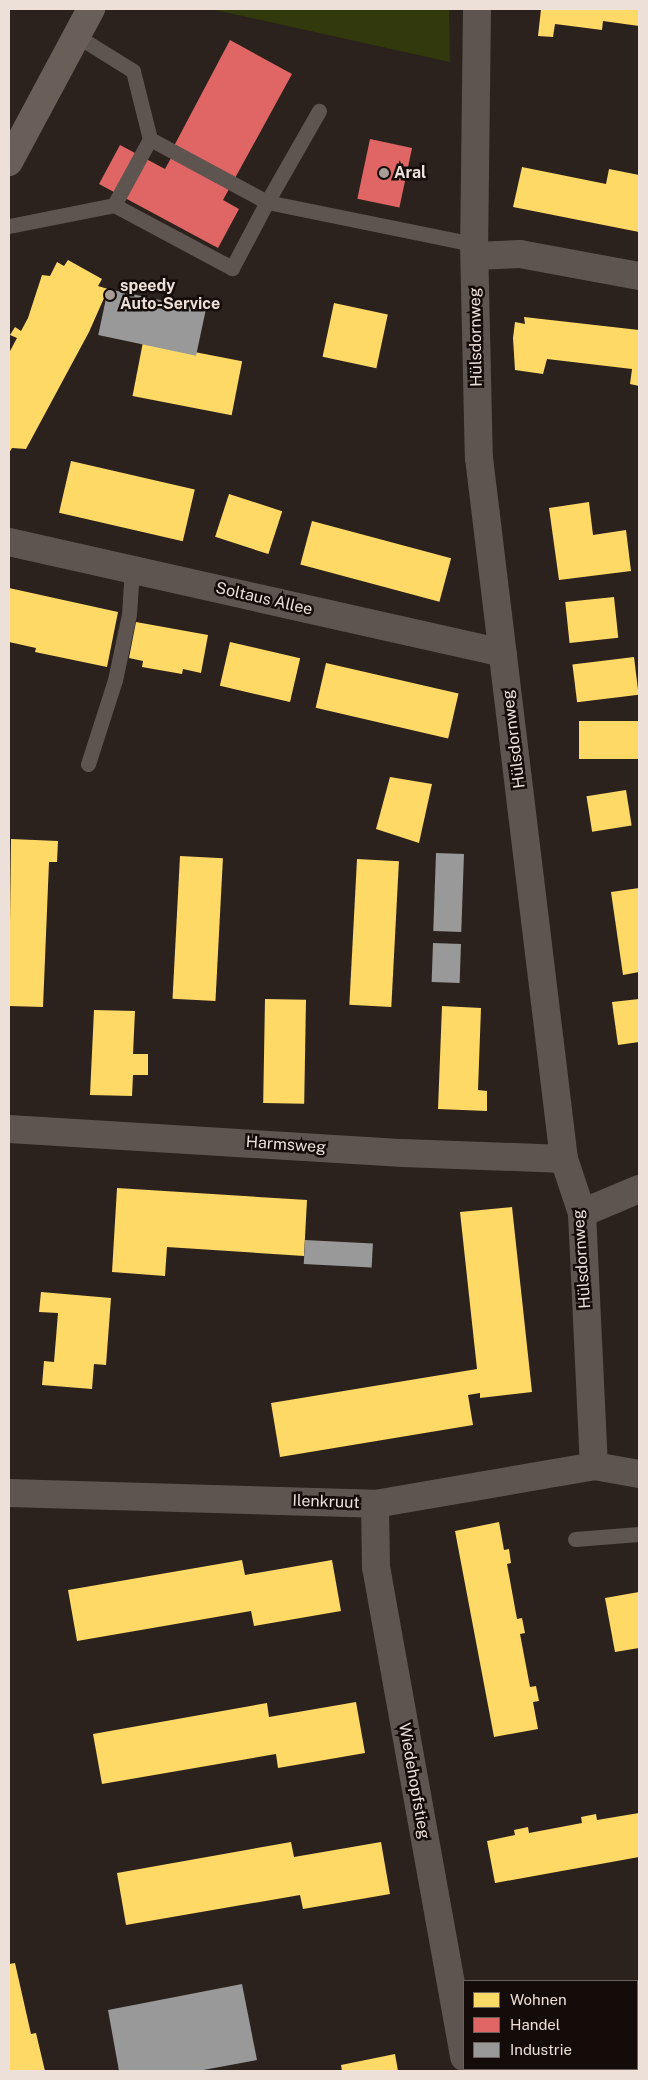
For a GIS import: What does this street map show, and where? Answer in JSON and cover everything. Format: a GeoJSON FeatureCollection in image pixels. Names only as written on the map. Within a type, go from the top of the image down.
{"type":"FeatureCollection","features":[{"type":"Feature","properties":{"kind":"main road"},"geometry":{"type":"LineString","coordinates":[[9,162],[92,9]]}},
{"type":"Feature","properties":{"kind":"street","name":"Hülsdornweg"},"geometry":{"type":"LineString","coordinates":[[477,9],[474,250],[478,458],[564,1159],[582,1213],[594,1466]]}},
{"type":"Feature","properties":{"kind":"street"},"geometry":{"type":"LineString","coordinates":[[474,250],[520,254],[639,276]]}},
{"type":"Feature","properties":{"kind":"street","name":"Soltaus Allee"},"geometry":{"type":"LineString","coordinates":[[14,538],[132,570],[503,653]]}},
{"type":"Feature","properties":{"kind":"street","name":"Harmsweg"},"geometry":{"type":"LineString","coordinates":[[9,1129],[403,1153],[564,1159]]}},
{"type":"Feature","properties":{"kind":"street"},"geometry":{"type":"LineString","coordinates":[[582,1213],[639,1189]]}},
{"type":"Feature","properties":{"kind":"street","name":"Ilenkruut"},"geometry":{"type":"LineString","coordinates":[[9,1493],[375,1504],[594,1466],[639,1474]]}},
{"type":"Feature","properties":{"kind":"street","name":"Wiedehopfstieg"},"geometry":{"type":"LineString","coordinates":[[375,1504],[376,1568],[463,2051]]}},
{"type":"Feature","properties":{"kind":"lane"},"geometry":{"type":"LineString","coordinates":[[76,36],[133,71],[150,139],[114,205]]}},
{"type":"Feature","properties":{"kind":"lane"},"geometry":{"type":"LineString","coordinates":[[9,226],[114,205],[232,268],[319,110]]}},
{"type":"Feature","properties":{"kind":"lane"},"geometry":{"type":"LineString","coordinates":[[150,139],[267,202],[474,250]]}},
{"type":"Feature","properties":{"kind":"lane"},"geometry":{"type":"LineString","coordinates":[[88,764],[114,680],[129,614],[132,570]]}},
{"type":"Feature","properties":{"kind":"lane"},"geometry":{"type":"LineString","coordinates":[[575,1539],[639,1534]]}},
{"type":"Feature","properties":{"kind":"green space"},"geometry":{"type":"Polygon","coordinates":[[[211,9],[449,9],[450,62],[211,9]]]}},
{"type":"Feature","properties":{"kind":"building: Wohnen"},"geometry":{"type":"Polygon","coordinates":[[[541,9],[639,9],[639,26],[603,21],[602,30],[555,24],[553,37],[538,36],[541,9]]]}},
{"type":"Feature","properties":{"kind":"building: Wohnen"},"geometry":{"type":"Polygon","coordinates":[[[522,167],[606,184],[609,169],[639,175],[639,232],[513,207],[522,167]]]}},
{"type":"Feature","properties":{"kind":"building: Wohnen"},"geometry":{"type":"Polygon","coordinates":[[[68,260],[102,279],[98,286],[108,289],[89,332],[26,449],[12,448],[9,453],[9,353],[17,338],[10,335],[15,327],[21,331],[28,318],[42,275],[50,276],[57,262],[64,266],[68,260]]]}},
{"type":"Feature","properties":{"kind":"building: Wohnen"},"geometry":{"type":"Polygon","coordinates":[[[334,303],[388,314],[376,368],[323,357],[334,303]]]}},
{"type":"Feature","properties":{"kind":"building: Wohnen"},"geometry":{"type":"Polygon","coordinates":[[[524,317],[639,330],[639,386],[630,384],[632,369],[547,359],[543,374],[515,370],[513,338],[515,322],[525,324],[524,317]]]}},
{"type":"Feature","properties":{"kind":"building: Wohnen"},"geometry":{"type":"Polygon","coordinates":[[[143,342],[242,361],[232,415],[133,396],[143,342]]]}},
{"type":"Feature","properties":{"kind":"building: Wohnen"},"geometry":{"type":"Polygon","coordinates":[[[71,461],[195,490],[183,541],[59,513],[71,461]]]}},
{"type":"Feature","properties":{"kind":"building: Wohnen"},"geometry":{"type":"Polygon","coordinates":[[[229,494],[282,511],[268,554],[215,537],[229,494]]]}},
{"type":"Feature","properties":{"kind":"building: Wohnen"},"geometry":{"type":"Polygon","coordinates":[[[589,502],[593,535],[626,530],[631,571],[559,580],[549,508],[589,502]]]}},
{"type":"Feature","properties":{"kind":"building: Wohnen"},"geometry":{"type":"Polygon","coordinates":[[[312,521],[451,558],[439,602],[300,564],[312,521]]]}},
{"type":"Feature","properties":{"kind":"building: Wohnen"},"geometry":{"type":"Polygon","coordinates":[[[9,588],[118,612],[107,667],[35,652],[36,648],[9,642],[9,588]]]}},
{"type":"Feature","properties":{"kind":"building: Wohnen"},"geometry":{"type":"Polygon","coordinates":[[[614,597],[618,638],[570,643],[565,602],[614,597]]]}},
{"type":"Feature","properties":{"kind":"building: Wohnen"},"geometry":{"type":"Polygon","coordinates":[[[136,622],[208,635],[201,673],[183,669],[182,674],[142,667],[143,661],[129,658],[136,622]]]}},
{"type":"Feature","properties":{"kind":"building: Wohnen"},"geometry":{"type":"Polygon","coordinates":[[[230,642],[300,658],[290,702],[220,686],[230,642]]]}},
{"type":"Feature","properties":{"kind":"building: Wohnen"},"geometry":{"type":"Polygon","coordinates":[[[634,657],[639,695],[577,702],[572,665],[634,657]]]}},
{"type":"Feature","properties":{"kind":"building: Wohnen"},"geometry":{"type":"Polygon","coordinates":[[[326,663],[459,694],[448,738],[316,708],[326,663]]]}},
{"type":"Feature","properties":{"kind":"building: Wohnen"},"geometry":{"type":"Polygon","coordinates":[[[579,721],[639,721],[639,759],[579,759],[579,721]]]}},
{"type":"Feature","properties":{"kind":"building: Wohnen"},"geometry":{"type":"Polygon","coordinates":[[[390,777],[432,784],[419,843],[376,829],[390,777]]]}},
{"type":"Feature","properties":{"kind":"building: Wohnen"},"geometry":{"type":"Polygon","coordinates":[[[626,790],[632,826],[592,832],[586,796],[626,790]]]}},
{"type":"Feature","properties":{"kind":"building: Wohnen"},"geometry":{"type":"Polygon","coordinates":[[[11,839],[58,841],[57,862],[49,862],[43,1007],[9,1006],[11,839]]]}},
{"type":"Feature","properties":{"kind":"building: Wohnen"},"geometry":{"type":"Polygon","coordinates":[[[180,856],[223,858],[215,1001],[173,999],[180,856]]]}},
{"type":"Feature","properties":{"kind":"building: Wohnen"},"geometry":{"type":"Polygon","coordinates":[[[357,859],[399,861],[391,1007],[349,1005],[357,859]]]}},
{"type":"Feature","properties":{"kind":"building: Wohnen"},"geometry":{"type":"Polygon","coordinates":[[[639,888],[639,972],[623,975],[611,892],[639,888]]]}},
{"type":"Feature","properties":{"kind":"building: Wohnen"},"geometry":{"type":"Polygon","coordinates":[[[265,999],[306,1000],[304,1104],[263,1103],[265,999]]]}},
{"type":"Feature","properties":{"kind":"building: Wohnen"},"geometry":{"type":"Polygon","coordinates":[[[639,999],[639,1042],[618,1045],[612,1002],[639,999]]]}},
{"type":"Feature","properties":{"kind":"building: Wohnen"},"geometry":{"type":"Polygon","coordinates":[[[442,1006],[481,1008],[478,1090],[487,1091],[487,1111],[438,1109],[442,1006]]]}},
{"type":"Feature","properties":{"kind":"building: Wohnen"},"geometry":{"type":"Polygon","coordinates":[[[94,1010],[135,1011],[133,1054],[148,1054],[148,1075],[133,1075],[132,1096],[90,1095],[94,1010]]]}},
{"type":"Feature","properties":{"kind":"building: Wohnen"},"geometry":{"type":"Polygon","coordinates":[[[117,1188],[307,1200],[304,1256],[167,1247],[165,1276],[112,1272],[117,1188]]]}},
{"type":"Feature","properties":{"kind":"building: Wohnen"},"geometry":{"type":"Polygon","coordinates":[[[512,1207],[532,1392],[480,1398],[480,1393],[468,1395],[473,1425],[280,1457],[271,1403],[477,1369],[460,1212],[512,1207]]]}},
{"type":"Feature","properties":{"kind":"building: Wohnen"},"geometry":{"type":"Polygon","coordinates":[[[41,1292],[111,1298],[106,1365],[94,1364],[92,1389],[42,1385],[44,1361],[54,1362],[58,1313],[39,1312],[41,1292]]]}},
{"type":"Feature","properties":{"kind":"building: Wohnen"},"geometry":{"type":"Polygon","coordinates":[[[499,1522],[504,1550],[509,1549],[511,1563],[507,1564],[517,1619],[522,1618],[525,1633],[520,1634],[530,1687],[536,1686],[539,1701],[533,1702],[538,1729],[494,1737],[455,1531],[499,1522]]]}},
{"type":"Feature","properties":{"kind":"building: Wohnen"},"geometry":{"type":"Polygon","coordinates":[[[242,1560],[245,1575],[332,1560],[341,1611],[254,1626],[251,1611],[77,1641],[68,1590],[242,1560]]]}},
{"type":"Feature","properties":{"kind":"building: Wohnen"},"geometry":{"type":"Polygon","coordinates":[[[639,1592],[639,1648],[615,1652],[605,1598],[639,1592]]]}},
{"type":"Feature","properties":{"kind":"building: Wohnen"},"geometry":{"type":"Polygon","coordinates":[[[356,1702],[365,1753],[278,1768],[276,1754],[102,1784],[93,1734],[267,1703],[269,1717],[356,1702]]]}},
{"type":"Feature","properties":{"kind":"building: Wohnen"},"geometry":{"type":"Polygon","coordinates":[[[639,1813],[639,1857],[495,1883],[487,1841],[515,1835],[514,1830],[528,1827],[529,1833],[582,1823],[581,1817],[596,1814],[597,1820],[639,1813]]]}},
{"type":"Feature","properties":{"kind":"building: Wohnen"},"geometry":{"type":"Polygon","coordinates":[[[291,1842],[294,1857],[381,1842],[390,1894],[303,1909],[300,1895],[126,1925],[117,1873],[291,1842]]]}},
{"type":"Feature","properties":{"kind":"building: Wohnen"},"geometry":{"type":"Polygon","coordinates":[[[15,1963],[31,2034],[36,2033],[45,2071],[9,2071],[9,1964],[15,1963]]]}},
{"type":"Feature","properties":{"kind":"building: Wohnen"},"geometry":{"type":"Polygon","coordinates":[[[638,1980],[639,1980],[638,2025],[638,1980]]]}},
{"type":"Feature","properties":{"kind":"building: Wohnen"},"geometry":{"type":"Polygon","coordinates":[[[395,2054],[398,2071],[342,2071],[341,2065],[395,2054]]]}},
{"type":"Feature","properties":{"kind":"building: Handel"},"geometry":{"type":"Polygon","coordinates":[[[230,40],[292,74],[223,200],[239,209],[218,248],[99,184],[120,145],[165,169],[177,147],[174,146],[230,40]]]}},
{"type":"Feature","properties":{"kind":"building: Handel","name":"Aral"},"geometry":{"type":"Polygon","coordinates":[[[370,139],[412,148],[399,208],[357,199],[370,139]]]}},
{"type":"Feature","properties":{"kind":"building: Industrie"},"geometry":{"type":"Polygon","coordinates":[[[108,289],[206,310],[196,356],[98,335],[108,289]]]}},
{"type":"Feature","properties":{"kind":"building: Industrie"},"geometry":{"type":"Polygon","coordinates":[[[436,853],[464,854],[461,932],[433,931],[436,853]]]}},
{"type":"Feature","properties":{"kind":"building: Industrie"},"geometry":{"type":"Polygon","coordinates":[[[433,943],[461,944],[460,983],[432,982],[433,943]]]}},
{"type":"Feature","properties":{"kind":"building: Industrie"},"geometry":{"type":"Polygon","coordinates":[[[305,1240],[373,1244],[372,1268],[304,1264],[305,1240]]]}},
{"type":"Feature","properties":{"kind":"building: Industrie"},"geometry":{"type":"Polygon","coordinates":[[[242,1984],[257,2060],[198,2071],[119,2071],[108,2010],[242,1984]]]}},
{"type":"Feature","properties":{"kind":"place","name":"Aral"},"geometry":{"type":"Point","coordinates":[384,173]}},
{"type":"Feature","properties":{"kind":"place","name":"speedy Auto-Service"},"geometry":{"type":"Point","coordinates":[110,295]}}]}
